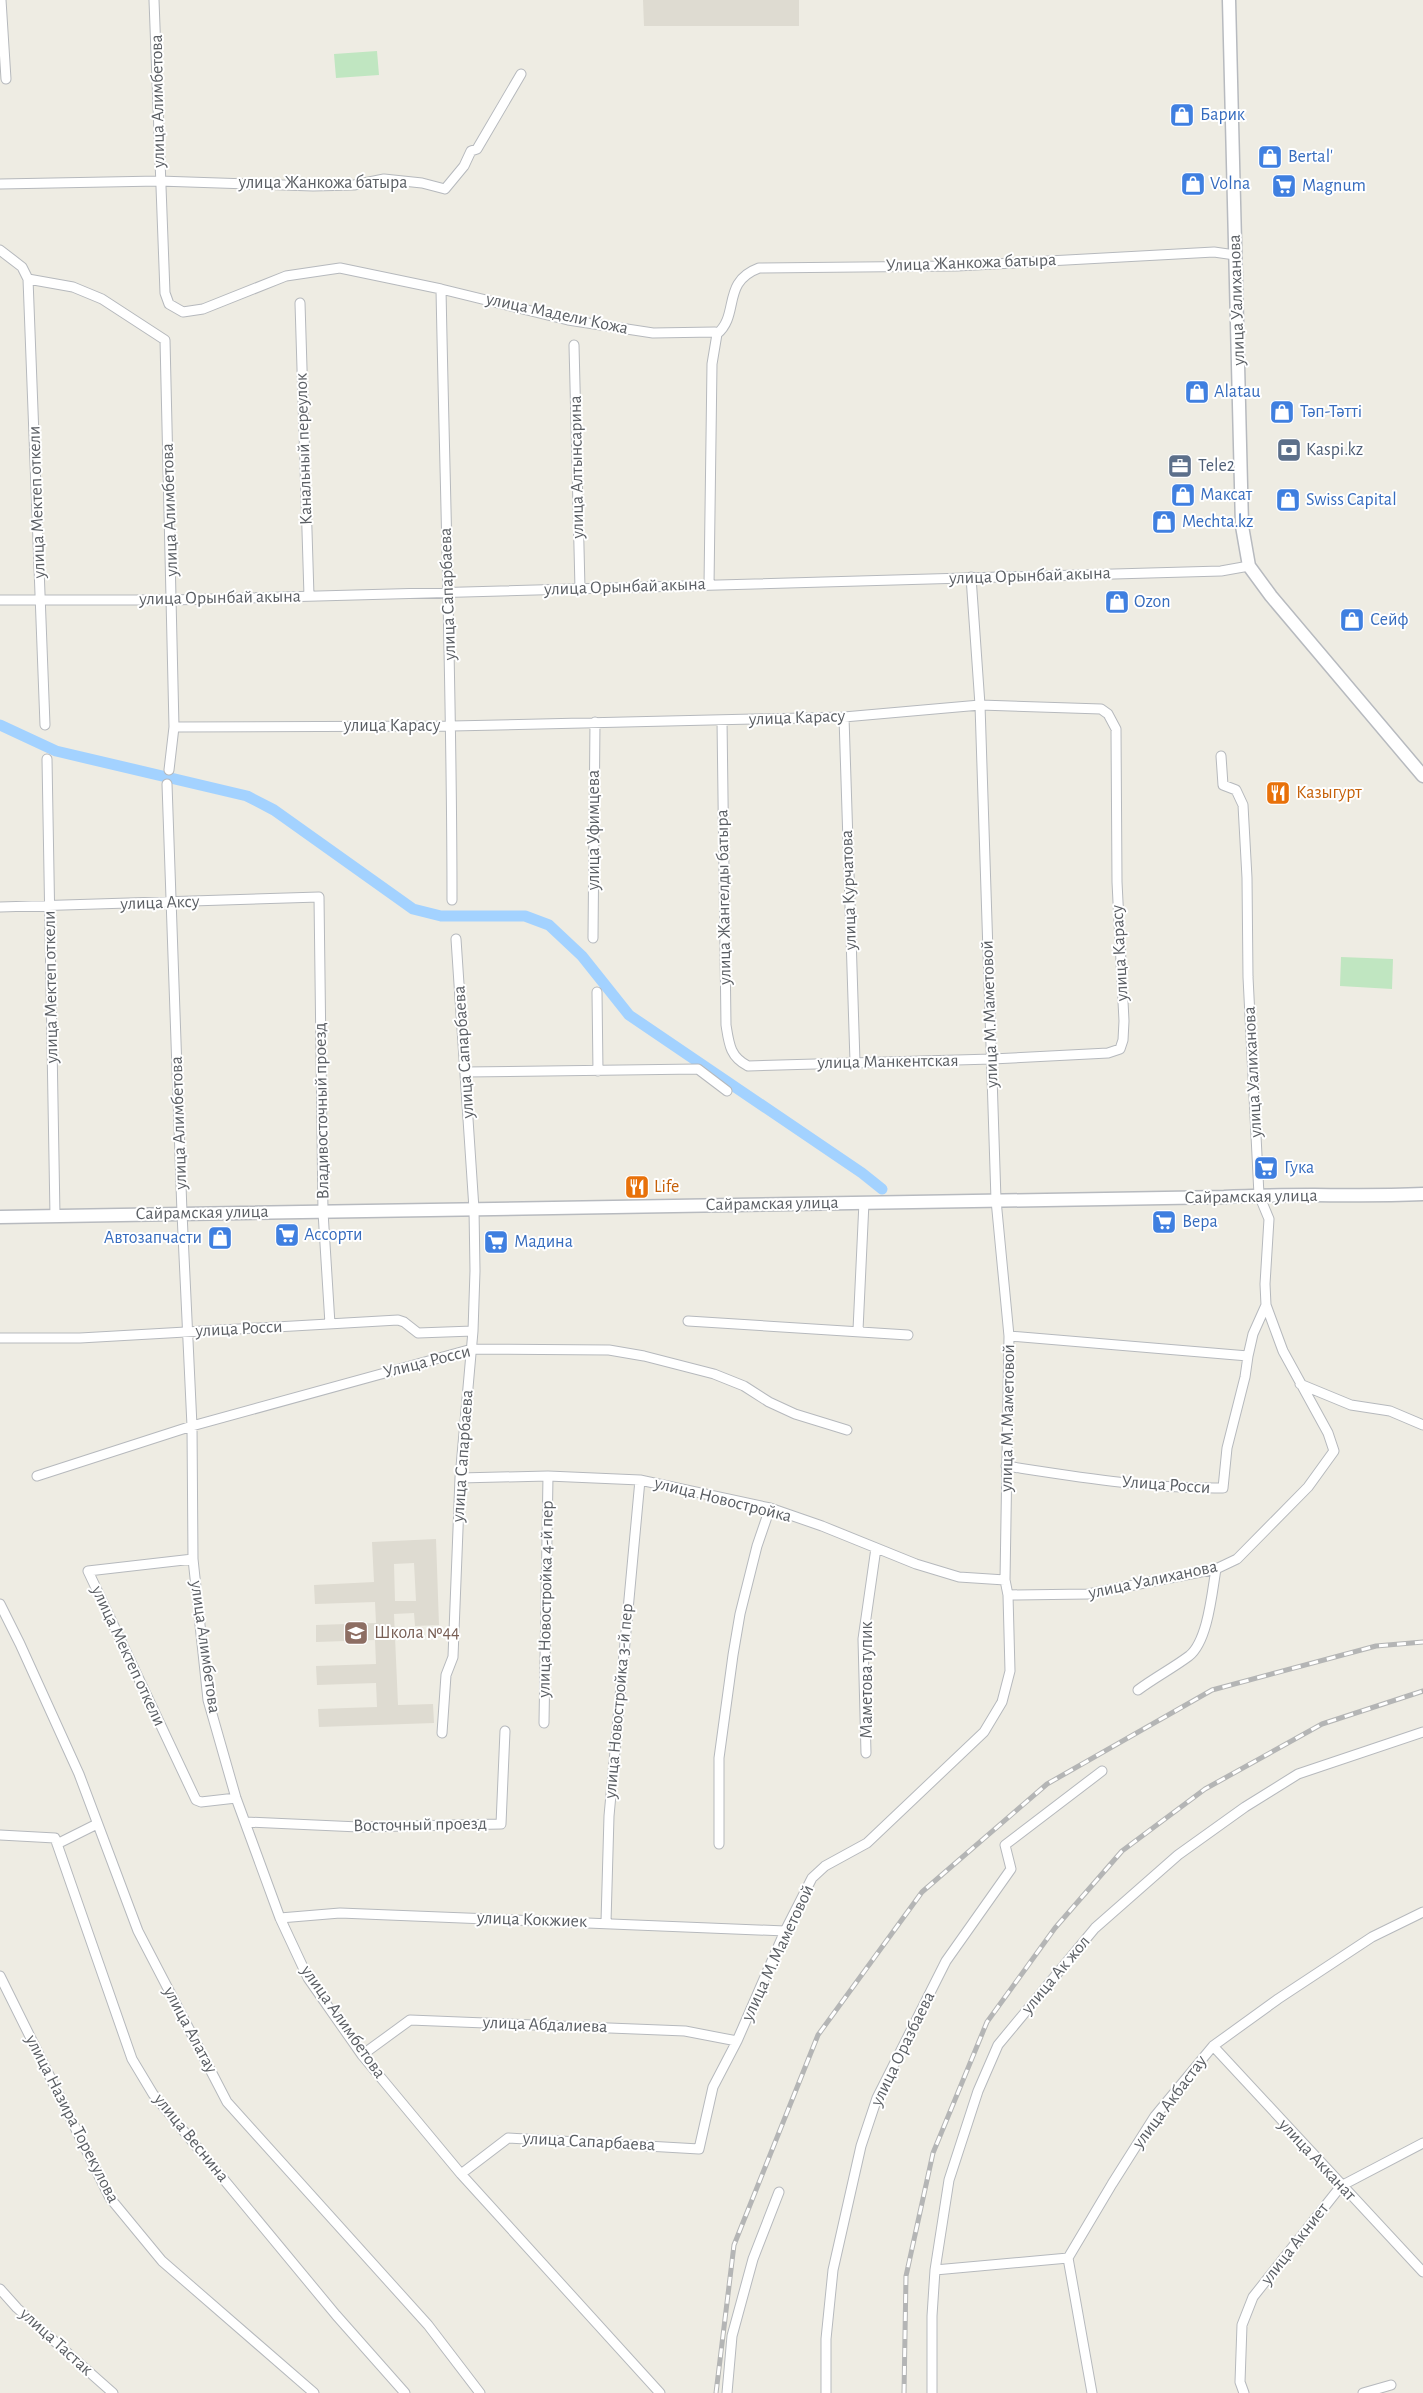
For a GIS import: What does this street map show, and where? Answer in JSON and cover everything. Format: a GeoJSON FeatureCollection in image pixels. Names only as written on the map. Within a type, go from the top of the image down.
{"type":"FeatureCollection","features":[{"type":"Feature","properties":{"kind":"main road","name":"улица Уалиханова"},"geometry":{"type":"LineString","coordinates":[[1229,0],[1242,526],[1249,566],[1271,596],[1423,776]]}},
{"type":"Feature","properties":{"kind":"main road","name":"Сайрамская улица"},"geometry":{"type":"LineString","coordinates":[[0,1217],[864,1202],[1224,1198],[1259,1195],[1362,1197],[1423,1194]]}},
{"type":"Feature","properties":{"kind":"street"},"geometry":{"type":"LineString","coordinates":[[1,0],[6,79]]}},
{"type":"Feature","properties":{"kind":"street","name":"улица Алимбетова"},"geometry":{"type":"LineString","coordinates":[[154,0],[165,293]]}},
{"type":"Feature","properties":{"kind":"street","name":"улица Жанкожа батыра"},"geometry":{"type":"LineString","coordinates":[[0,184],[160,181],[313,186],[354,185],[384,179],[445,189],[464,166],[471,151],[477,149],[521,74]]}},
{"type":"Feature","properties":{"kind":"street"},"geometry":{"type":"LineString","coordinates":[[0,250],[22,268],[28,279]]}},
{"type":"Feature","properties":{"kind":"street","name":"Улица Жанкожа батыра"},"geometry":{"type":"LineString","coordinates":[[717,334],[727,325],[729,308],[740,280],[748,272],[759,268],[957,266],[1214,252],[1235,255]]}},
{"type":"Feature","properties":{"kind":"street","name":"улица Мадели Кожа"},"geometry":{"type":"LineString","coordinates":[[165,293],[169,304],[183,312],[203,309],[286,276],[340,268],[442,289],[568,320],[653,333],[710,331],[717,334]]}},
{"type":"Feature","properties":{"kind":"street","name":"улица Алимбетова"},"geometry":{"type":"LineString","coordinates":[[28,279],[72,287],[102,299],[165,340],[174,726],[169,770]]}},
{"type":"Feature","properties":{"kind":"street","name":"улица Мектеп откели"},"geometry":{"type":"LineString","coordinates":[[28,279],[45,725]]}},
{"type":"Feature","properties":{"kind":"street","name":"улица Сапарбаева"},"geometry":{"type":"LineString","coordinates":[[442,289],[446,592],[452,726],[452,900]]}},
{"type":"Feature","properties":{"kind":"street","name":"Канальный переулок"},"geometry":{"type":"LineString","coordinates":[[300,303],[309,596]]}},
{"type":"Feature","properties":{"kind":"street"},"geometry":{"type":"LineString","coordinates":[[709,585],[712,364],[717,334]]}},
{"type":"Feature","properties":{"kind":"street","name":"улица Алтынсарина"},"geometry":{"type":"LineString","coordinates":[[574,345],[580,588]]}},
{"type":"Feature","properties":{"kind":"street","name":"улица Орынбай акына"},"geometry":{"type":"LineString","coordinates":[[0,600],[172,600],[1221,571],[1249,566]]}},
{"type":"Feature","properties":{"kind":"street","name":"улица М.Маметовой"},"geometry":{"type":"LineString","coordinates":[[700,2149],[713,2087],[764,1984],[785,1931],[812,1878],[824,1866],[867,1843],[984,1732],[1002,1702],[1010,1671],[1008,1595],[1005,1580],[1009,1336],[996,1200],[980,705],[971,577]]}},
{"type":"Feature","properties":{"kind":"street","name":"улица Карасу"},"geometry":{"type":"LineString","coordinates":[[174,726],[452,726],[844,717],[980,705],[1101,709],[1108,714],[1116,729],[1117,882],[1124,1021]]}},
{"type":"Feature","properties":{"kind":"street","name":"улица Курчатова"},"geometry":{"type":"LineString","coordinates":[[844,717],[855,1062]]}},
{"type":"Feature","properties":{"kind":"street","name":"улица Жангелды батыра"},"geometry":{"type":"LineString","coordinates":[[722,720],[726,1025],[729,1047],[734,1056],[748,1066]]}},
{"type":"Feature","properties":{"kind":"street","name":"улица Уфимцева"},"geometry":{"type":"LineString","coordinates":[[593,938],[594,722]]}},
{"type":"Feature","properties":{"kind":"street","name":"улица Уалиханова"},"geometry":{"type":"LineString","coordinates":[[1008,1595],[1088,1594],[1216,1569],[1237,1559],[1308,1487],[1334,1451],[1331,1439],[1283,1351],[1266,1305],[1268,1219],[1259,1195],[1248,978],[1247,878],[1243,805],[1236,790],[1223,785],[1221,756]]}},
{"type":"Feature","properties":{"kind":"street","name":"улица Мектеп откели"},"geometry":{"type":"LineString","coordinates":[[47,759],[55,1216]]}},
{"type":"Feature","properties":{"kind":"street","name":"улица Алимбетова"},"geometry":{"type":"LineString","coordinates":[[167,784],[182,1213],[192,1426],[193,1559],[208,1700],[236,1798],[280,1918],[308,1978],[362,2055],[461,2174],[660,2393]]}},
{"type":"Feature","properties":{"kind":"street","name":"улица Аксу"},"geometry":{"type":"LineString","coordinates":[[0,907],[49,907],[320,897]]}},
{"type":"Feature","properties":{"kind":"street","name":"Владивосточный проезд"},"geometry":{"type":"LineString","coordinates":[[320,897],[323,1212],[330,1324]]}},
{"type":"Feature","properties":{"kind":"street","name":"улица Сапарбаева"},"geometry":{"type":"LineString","coordinates":[[442,1733],[446,1675],[453,1657],[460,1478],[473,1331],[474,1209],[456,939]]}},
{"type":"Feature","properties":{"kind":"street"},"geometry":{"type":"LineString","coordinates":[[597,992],[598,1071]]}},
{"type":"Feature","properties":{"kind":"street","name":"улица Манкентская"},"geometry":{"type":"LineString","coordinates":[[748,1066],[992,1059],[1115,1052],[1120,1049],[1123,1040],[1124,1021]]}},
{"type":"Feature","properties":{"kind":"street"},"geometry":{"type":"LineString","coordinates":[[465,1072],[698,1069],[727,1091]]}},
{"type":"Feature","properties":{"kind":"street"},"geometry":{"type":"LineString","coordinates":[[858,1330],[864,1202]]}},
{"type":"Feature","properties":{"kind":"street","name":"Улица Росси"},"geometry":{"type":"LineString","coordinates":[[1006,1466],[1095,1480],[1197,1488],[1223,1488],[1227,1448],[1245,1378],[1253,1334],[1266,1305]]}},
{"type":"Feature","properties":{"kind":"street","name":"улица Росси"},"geometry":{"type":"LineString","coordinates":[[0,1338],[80,1338],[398,1320],[404,1322],[418,1333],[473,1331]]}},
{"type":"Feature","properties":{"kind":"street"},"geometry":{"type":"LineString","coordinates":[[688,1321],[858,1330],[908,1335]]}},
{"type":"Feature","properties":{"kind":"street"},"geometry":{"type":"LineString","coordinates":[[1009,1336],[1248,1356]]}},
{"type":"Feature","properties":{"kind":"street","name":"Улица Росси"},"geometry":{"type":"LineString","coordinates":[[38,1476],[192,1426],[472,1349],[609,1350],[644,1356],[714,1374],[744,1386],[770,1402],[795,1414],[847,1430]]}},
{"type":"Feature","properties":{"kind":"street"},"geometry":{"type":"LineString","coordinates":[[1300,1384],[1351,1405],[1390,1411],[1423,1425]]}},
{"type":"Feature","properties":{"kind":"street","name":"улица Новостройка"},"geometry":{"type":"LineString","coordinates":[[460,1478],[548,1476],[640,1480],[770,1508],[916,1564],[959,1577],[1005,1580]]}},
{"type":"Feature","properties":{"kind":"street","name":"улица Новостройка 4-й пер"},"geometry":{"type":"LineString","coordinates":[[544,1723],[548,1476]]}},
{"type":"Feature","properties":{"kind":"street","name":"улица Новостройка 3-й пер"},"geometry":{"type":"LineString","coordinates":[[606,1922],[609,1816],[640,1480]]}},
{"type":"Feature","properties":{"kind":"street"},"geometry":{"type":"LineString","coordinates":[[720,1844],[719,1758],[733,1654],[756,1546],[770,1508]]}},
{"type":"Feature","properties":{"kind":"street","name":"Маметова тупик"},"geometry":{"type":"LineString","coordinates":[[866,1754],[863,1639],[876,1548]]}},
{"type":"Feature","properties":{"kind":"street","name":"улица Мектеп откели"},"geometry":{"type":"LineString","coordinates":[[193,1559],[88,1571],[196,1800],[201,1802],[236,1798]]}},
{"type":"Feature","properties":{"kind":"street"},"geometry":{"type":"LineString","coordinates":[[1138,1690],[1190,1656],[1199,1645],[1210,1603],[1216,1569]]}},
{"type":"Feature","properties":{"kind":"street","name":"улица Алатау"},"geometry":{"type":"LineString","coordinates":[[0,1604],[78,1774],[138,1931],[227,2102],[428,2325],[480,2393]]}},
{"type":"Feature","properties":{"kind":"street","name":"Восточный проезд"},"geometry":{"type":"LineString","coordinates":[[246,1822],[359,1827],[501,1824],[505,1731]]}},
{"type":"Feature","properties":{"kind":"street","name":"улица Ак жол"},"geometry":{"type":"LineString","coordinates":[[932,2393],[932,2316],[935,2270],[949,2180],[978,2091],[998,2045],[1096,1928],[1178,1855],[1245,1807],[1298,1774],[1423,1732]]}},
{"type":"Feature","properties":{"kind":"street","name":"улица Оразбаева"},"geometry":{"type":"LineString","coordinates":[[826,2393],[826,2340],[832,2270],[861,2146],[876,2098],[946,1961],[1011,1869],[1005,1845],[1102,1771]]}},
{"type":"Feature","properties":{"kind":"street"},"geometry":{"type":"LineString","coordinates":[[0,1836],[56,1841],[97,1824]]}},
{"type":"Feature","properties":{"kind":"street","name":"улица Веснина"},"geometry":{"type":"LineString","coordinates":[[56,1841],[132,2059],[153,2094],[336,2315],[405,2393]]}},
{"type":"Feature","properties":{"kind":"street","name":"улица Акбастау"},"geometry":{"type":"LineString","coordinates":[[1068,2258],[1112,2184],[1156,2116],[1213,2046],[1278,1999],[1372,1937],[1423,1912]]}},
{"type":"Feature","properties":{"kind":"street","name":"улица Кокжиек"},"geometry":{"type":"LineString","coordinates":[[280,1918],[340,1913],[606,1922],[785,1931]]}},
{"type":"Feature","properties":{"kind":"street","name":"улица Назира Торекулова"},"geometry":{"type":"LineString","coordinates":[[0,1976],[110,2198],[162,2261],[314,2393]]}},
{"type":"Feature","properties":{"kind":"street","name":"улица Абдалиева"},"geometry":{"type":"LineString","coordinates":[[362,2055],[410,2020],[685,2031],[737,2041]]}},
{"type":"Feature","properties":{"kind":"street","name":"улица Акканат"},"geometry":{"type":"LineString","coordinates":[[1213,2046],[1341,2186],[1423,2272]]}},
{"type":"Feature","properties":{"kind":"street","name":"улица Сапарбаева"},"geometry":{"type":"LineString","coordinates":[[461,2174],[508,2138],[700,2149]]}},
{"type":"Feature","properties":{"kind":"street","name":"улица Акниет"},"geometry":{"type":"LineString","coordinates":[[1244,2393],[1240,2382],[1242,2325],[1253,2297],[1341,2186],[1423,2143]]}},
{"type":"Feature","properties":{"kind":"street"},"geometry":{"type":"LineString","coordinates":[[727,2393],[732,2336],[754,2259],[779,2192]]}},
{"type":"Feature","properties":{"kind":"street"},"geometry":{"type":"LineString","coordinates":[[935,2270],[1068,2258],[1092,2393]]}},
{"type":"Feature","properties":{"kind":"street","name":"улица Тастак"},"geometry":{"type":"LineString","coordinates":[[0,2289],[17,2308],[113,2393]]}},
{"type":"Feature","properties":{"kind":"street"},"geometry":{"type":"LineString","coordinates":[[1363,2393],[1391,2385]]}},
{"type":"Feature","properties":{"kind":"shaded area"},"geometry":{"type":"Polygon","coordinates":[[[643,0],[799,0],[799,26],[644,26],[643,0]]]}},
{"type":"Feature","properties":{"kind":"shaded area","name":"Школа №44"},"geometry":{"type":"Polygon","coordinates":[[[436,1539],[439,1625],[415,1626],[414,1613],[394,1614],[398,1705],[433,1704],[434,1723],[319,1727],[318,1709],[377,1707],[376,1683],[317,1685],[316,1666],[376,1664],[375,1640],[316,1642],[316,1625],[376,1623],[375,1602],[315,1604],[314,1585],[374,1582],[372,1542],[436,1539]],[[414,1563],[394,1564],[395,1601],[416,1601],[414,1563]]]}},
{"type":"Feature","properties":{"kind":"green space"},"geometry":{"type":"Polygon","coordinates":[[[377,51],[379,75],[336,78],[334,54],[377,51]]]}},
{"type":"Feature","properties":{"kind":"green space"},"geometry":{"type":"Polygon","coordinates":[[[1341,957],[1393,959],[1392,989],[1340,986],[1341,957]]]}},
{"type":"Feature","properties":{"kind":"waterway"},"geometry":{"type":"LineString","coordinates":[[0,725],[56,751],[247,796],[274,810],[413,909],[441,916],[525,916],[549,925],[582,956],[629,1015],[862,1173],[882,1189]]}},
{"type":"Feature","properties":{"kind":"railway"},"geometry":{"type":"LineString","coordinates":[[716,2393],[734,2245],[818,2035],[922,1892],[1047,1784],[1212,1690],[1376,1646],[1423,1642]]}},
{"type":"Feature","properties":{"kind":"railway"},"geometry":{"type":"LineString","coordinates":[[904,2393],[906,2276],[933,2153],[987,2022],[1055,1928],[1122,1851],[1205,1789],[1322,1724],[1423,1691]]}},
{"type":"Feature","properties":{"kind":"place","name":"Барик"},"geometry":{"type":"Point","coordinates":[1182,115]}},
{"type":"Feature","properties":{"kind":"place","name":"Bertal'"},"geometry":{"type":"Point","coordinates":[1270,157]}},
{"type":"Feature","properties":{"kind":"place","name":"Volna"},"geometry":{"type":"Point","coordinates":[1193,184]}},
{"type":"Feature","properties":{"kind":"place","name":"Magnum"},"geometry":{"type":"Point","coordinates":[1284,186]}},
{"type":"Feature","properties":{"kind":"place","name":"Alatau"},"geometry":{"type":"Point","coordinates":[1197,392]}},
{"type":"Feature","properties":{"kind":"place","name":"Тәп-Тәтті"},"geometry":{"type":"Point","coordinates":[1282,412]}},
{"type":"Feature","properties":{"kind":"place","name":"Kaspi.kz"},"geometry":{"type":"Point","coordinates":[1289,450]}},
{"type":"Feature","properties":{"kind":"place","name":"Tele2"},"geometry":{"type":"Point","coordinates":[1180,466]}},
{"type":"Feature","properties":{"kind":"place","name":"Максат"},"geometry":{"type":"Point","coordinates":[1183,495]}},
{"type":"Feature","properties":{"kind":"place","name":"Swiss Capital"},"geometry":{"type":"Point","coordinates":[1288,500]}},
{"type":"Feature","properties":{"kind":"place","name":"Mechta.kz"},"geometry":{"type":"Point","coordinates":[1164,522]}},
{"type":"Feature","properties":{"kind":"place","name":"Ozon"},"geometry":{"type":"Point","coordinates":[1117,602]}},
{"type":"Feature","properties":{"kind":"place","name":"Сейф"},"geometry":{"type":"Point","coordinates":[1352,620]}},
{"type":"Feature","properties":{"kind":"place","name":"Казыгурт"},"geometry":{"type":"Point","coordinates":[1278,793]}},
{"type":"Feature","properties":{"kind":"place","name":"Гука"},"geometry":{"type":"Point","coordinates":[1266,1168]}},
{"type":"Feature","properties":{"kind":"place","name":"Life"},"geometry":{"type":"Point","coordinates":[637,1187]}},
{"type":"Feature","properties":{"kind":"place","name":"Вера"},"geometry":{"type":"Point","coordinates":[1164,1222]}},
{"type":"Feature","properties":{"kind":"place","name":"Ассорти"},"geometry":{"type":"Point","coordinates":[287,1235]}},
{"type":"Feature","properties":{"kind":"place","name":"Автозапчасти"},"geometry":{"type":"Point","coordinates":[220,1238]}},
{"type":"Feature","properties":{"kind":"place","name":"Мадина"},"geometry":{"type":"Point","coordinates":[496,1242]}},
{"type":"Feature","properties":{"kind":"place","name":"Школа №44"},"geometry":{"type":"Point","coordinates":[356,1633]}}]}
